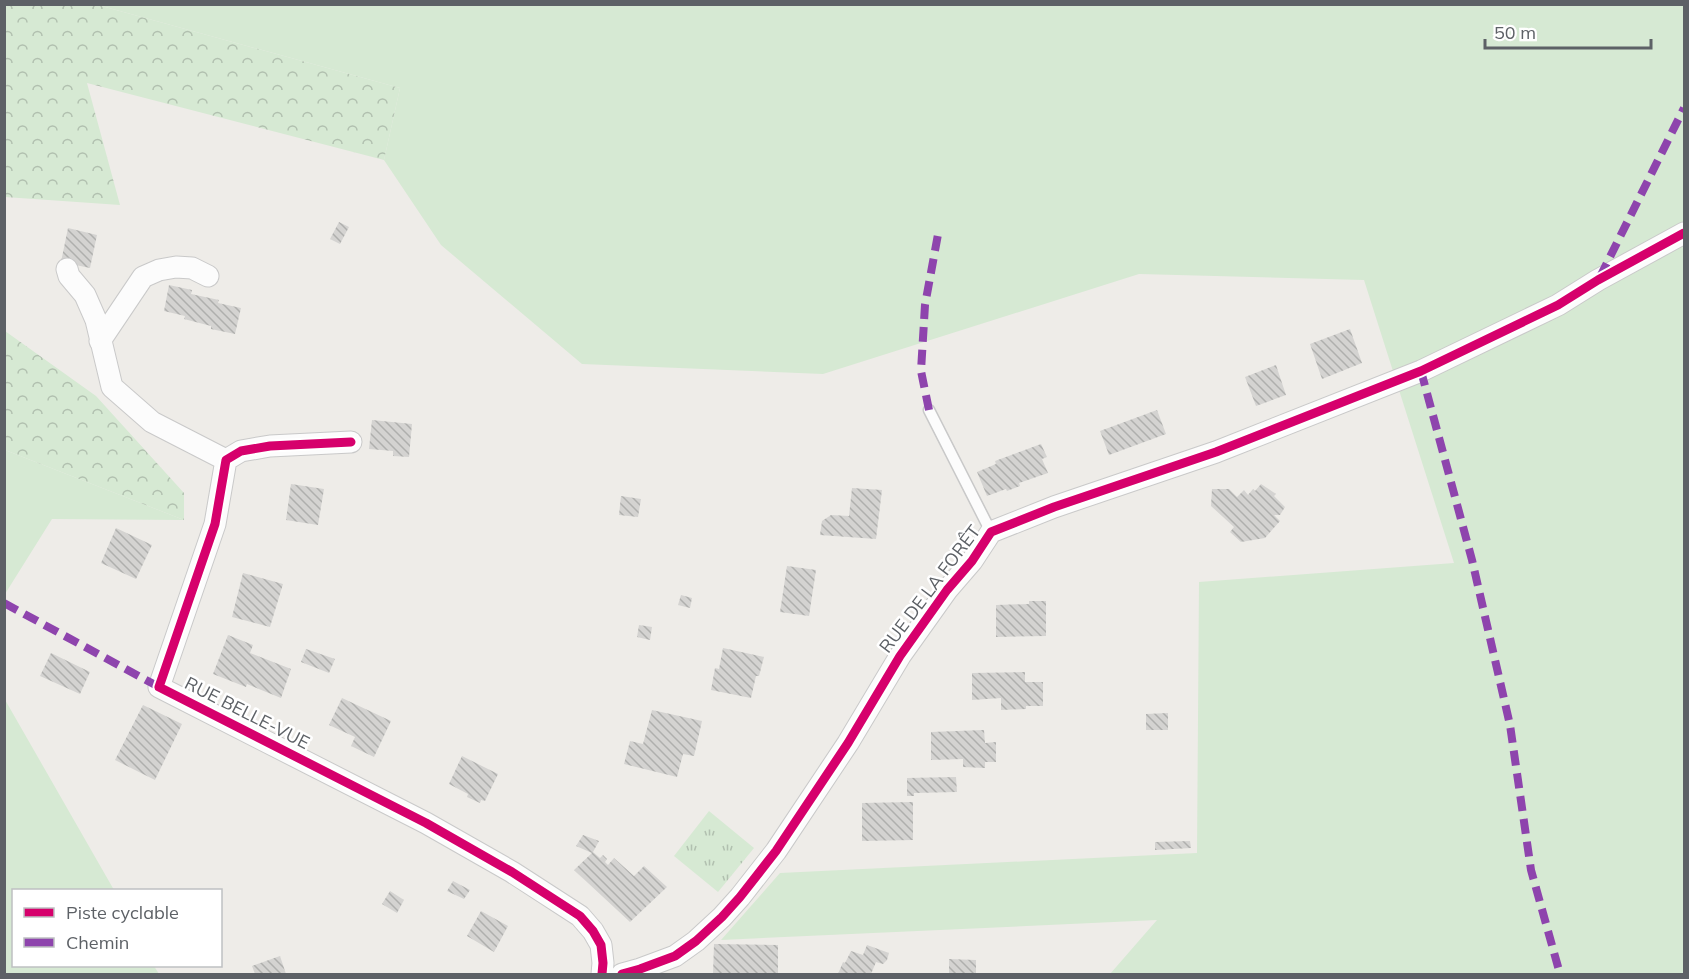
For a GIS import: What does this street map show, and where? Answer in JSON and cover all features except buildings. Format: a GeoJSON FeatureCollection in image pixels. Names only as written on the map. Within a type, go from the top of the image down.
{"type":"FeatureCollection","features":[{"type":"Feature","properties":{"kind":"street","name":"RUE DE LA FORÊT"},"geometry":{"type":"LineString","coordinates":[[637,973],[675,956],[696,941],[740,897],[776,851],[848,743],[900,656],[947,590],[972,561],[991,532],[1054,507],[1216,452],[1421,371],[1558,305],[1684,233]]}},
{"type":"Feature","properties":{"kind":"street"},"geometry":{"type":"LineString","coordinates":[[100,341],[143,277],[159,270],[177,267],[192,268],[208,276]]}},
{"type":"Feature","properties":{"kind":"street"},"geometry":{"type":"LineString","coordinates":[[67,269],[69,276],[85,295],[96,320],[112,387],[152,422],[226,460],[241,451],[270,446],[351,442]]}},
{"type":"Feature","properties":{"kind":"street","name":"RUE BELLE-VUE"},"geometry":{"type":"LineString","coordinates":[[226,460],[215,524],[159,687],[426,823],[512,872],[580,915],[601,945],[602,975]]}},
{"type":"Feature","properties":{"kind":"lane"},"geometry":{"type":"LineString","coordinates":[[928,410],[991,532]]}},
{"type":"Feature","properties":{"kind":"green space"},"geometry":{"type":"Polygon","coordinates":[[[4,5],[98,5],[400,88],[384,160],[87,83],[120,205],[5,197],[4,5]]]}},
{"type":"Feature","properties":{"kind":"green space"},"geometry":{"type":"Polygon","coordinates":[[[98,5],[1684,5],[1684,974],[1110,974],[1157,920],[721,940],[780,873],[1197,853],[1199,582],[1454,563],[1364,280],[1139,274],[823,374],[582,364],[441,245],[384,160],[400,88],[98,5]]]}},
{"type":"Feature","properties":{"kind":"green space"},"geometry":{"type":"Polygon","coordinates":[[[5,331],[96,396],[184,493],[184,520],[5,450],[5,331]]]}},
{"type":"Feature","properties":{"kind":"green space"},"geometry":{"type":"Polygon","coordinates":[[[5,450],[184,520],[52,519],[5,594],[5,450]]]}},
{"type":"Feature","properties":{"kind":"green space"},"geometry":{"type":"Polygon","coordinates":[[[4,698],[113,889],[12,889],[12,967],[155,967],[159,974],[5,974],[4,698]]]}},
{"type":"Feature","properties":{"kind":"green space"},"geometry":{"type":"Polygon","coordinates":[[[709,811],[754,848],[718,892],[674,856],[709,811]]]}},
{"type":"Feature","properties":{"kind":"marked path"},"geometry":{"type":"LineString","coordinates":[[1600,277],[1684,108]]}},
{"type":"Feature","properties":{"kind":"marked path"},"geometry":{"type":"LineString","coordinates":[[929,410],[921,371],[925,305],[939,229]]}},
{"type":"Feature","properties":{"kind":"marked path"},"geometry":{"type":"LineString","coordinates":[[1421,371],[1472,560],[1510,725],[1531,870],[1560,974]]}},
{"type":"Feature","properties":{"kind":"marked path"},"geometry":{"type":"LineString","coordinates":[[4,603],[159,687]]}},
{"type":"Feature","properties":{"kind":"cycle path"},"geometry":{"type":"LineString","coordinates":[[622,974],[675,956],[696,941],[740,897],[776,851],[848,743],[900,656],[947,590],[972,561],[991,532],[1054,507],[1216,452],[1421,371],[1558,305],[1598,280],[1684,233]]}},
{"type":"Feature","properties":{"kind":"cycle path"},"geometry":{"type":"LineString","coordinates":[[351,442],[270,446],[241,451],[226,460],[215,524],[159,687],[426,823],[512,872],[580,916],[601,945],[602,974]]}}]}
